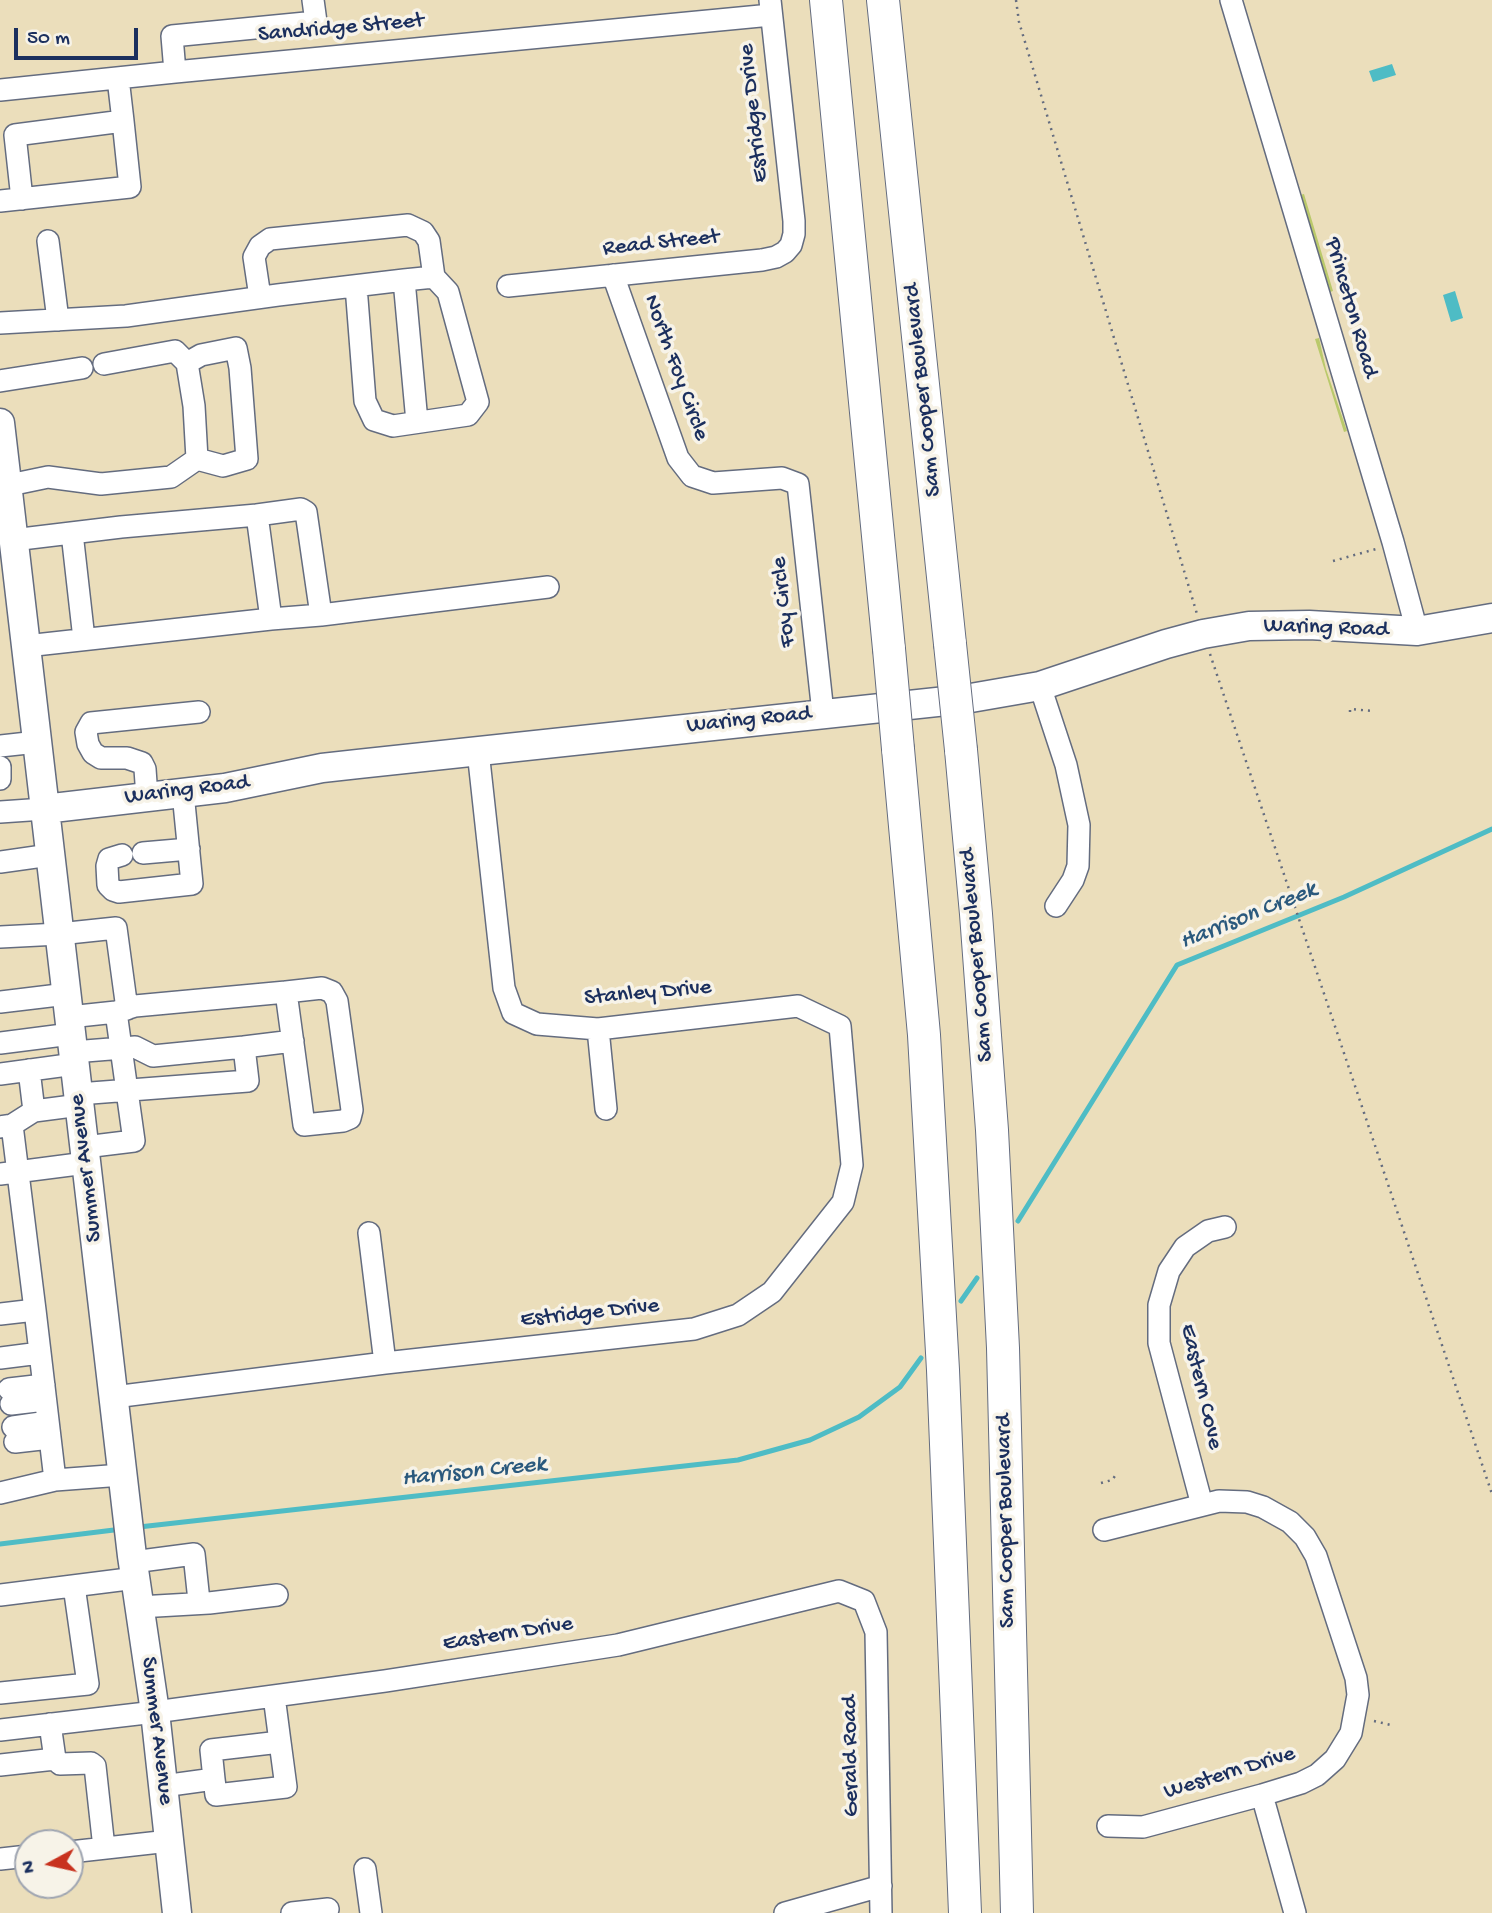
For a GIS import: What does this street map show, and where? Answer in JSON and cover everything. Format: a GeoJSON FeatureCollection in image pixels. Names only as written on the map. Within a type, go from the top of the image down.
{"type":"FeatureCollection","features":[{"type":"Feature","properties":{"kind":"highway"},"geometry":{"type":"LineString","coordinates":[[826,0],[925,1049],[943,1370],[965,1913]]}},
{"type":"Feature","properties":{"kind":"highway","name":"Sam Cooper Boulevard"},"geometry":{"type":"LineString","coordinates":[[883,0],[961,750],[992,1130],[1003,1348],[1017,1913]]}},
{"type":"Feature","properties":{"kind":"main road","name":"Summer Avenue"},"geometry":{"type":"LineString","coordinates":[[0,423],[9,537],[10,590],[26,646],[177,1913]]}},
{"type":"Feature","properties":{"kind":"main road","name":"Waring Road"},"geometry":{"type":"LineString","coordinates":[[44,809],[225,788],[323,768],[965,699],[1040,686],[1166,644],[1249,626],[1285,624],[1417,631],[1492,618]]}},
{"type":"Feature","properties":{"kind":"street"},"geometry":{"type":"LineString","coordinates":[[175,72],[172,36],[316,22],[313,0]]}},
{"type":"Feature","properties":{"kind":"street","name":"Princeton Road"},"geometry":{"type":"LineString","coordinates":[[1231,0],[1393,542],[1417,631]]}},
{"type":"Feature","properties":{"kind":"street","name":"Sandridge Street"},"geometry":{"type":"LineString","coordinates":[[0,90],[770,8]]}},
{"type":"Feature","properties":{"kind":"street","name":"Estridge Drive"},"geometry":{"type":"LineString","coordinates":[[770,8],[794,221]]}},
{"type":"Feature","properties":{"kind":"street"},"geometry":{"type":"LineString","coordinates":[[0,201],[130,187],[117,78]]}},
{"type":"Feature","properties":{"kind":"street"},"geometry":{"type":"LineString","coordinates":[[22,199],[15,135],[123,121]]}},
{"type":"Feature","properties":{"kind":"street","name":"Read Street"},"geometry":{"type":"LineString","coordinates":[[508,286],[776,257],[791,245],[794,221]]}},
{"type":"Feature","properties":{"kind":"street"},"geometry":{"type":"LineString","coordinates":[[260,297],[254,257],[260,246],[270,239],[408,225],[423,232],[429,241],[435,277],[448,292],[478,402],[468,415],[393,426],[374,420],[365,401],[356,286]]}},
{"type":"Feature","properties":{"kind":"street"},"geometry":{"type":"LineString","coordinates":[[48,241],[58,320]]}},
{"type":"Feature","properties":{"kind":"street","name":"North Foy Circle"},"geometry":{"type":"LineString","coordinates":[[613,275],[678,458],[692,476],[713,483],[782,478],[798,484]]}},
{"type":"Feature","properties":{"kind":"street"},"geometry":{"type":"LineString","coordinates":[[0,323],[126,316],[435,277]]}},
{"type":"Feature","properties":{"kind":"street"},"geometry":{"type":"LineString","coordinates":[[404,280],[417,422]]}},
{"type":"Feature","properties":{"kind":"street"},"geometry":{"type":"LineString","coordinates":[[187,363],[201,355],[236,348],[240,368],[247,459],[223,466],[197,459]]}},
{"type":"Feature","properties":{"kind":"street"},"geometry":{"type":"LineString","coordinates":[[104,364],[175,351],[187,363],[194,405],[197,459]]}},
{"type":"Feature","properties":{"kind":"street"},"geometry":{"type":"LineString","coordinates":[[0,381],[82,368]]}},
{"type":"Feature","properties":{"kind":"street"},"geometry":{"type":"LineString","coordinates":[[4,486],[48,477],[101,484],[172,477],[197,459]]}},
{"type":"Feature","properties":{"kind":"street","name":"Foy Circle"},"geometry":{"type":"LineString","coordinates":[[798,484],[823,713]]}},
{"type":"Feature","properties":{"kind":"street"},"geometry":{"type":"LineString","coordinates":[[9,537],[302,509],[306,512],[321,615]]}},
{"type":"Feature","properties":{"kind":"street"},"geometry":{"type":"LineString","coordinates":[[257,515],[271,619]]}},
{"type":"Feature","properties":{"kind":"street"},"geometry":{"type":"LineString","coordinates":[[72,533],[84,639]]}},
{"type":"Feature","properties":{"kind":"street"},"geometry":{"type":"LineString","coordinates":[[26,646],[321,615],[548,587]]}},
{"type":"Feature","properties":{"kind":"street"},"geometry":{"type":"LineString","coordinates":[[1040,686],[1066,765],[1079,832],[1078,866],[1073,880],[1056,906]]}},
{"type":"Feature","properties":{"kind":"street"},"geometry":{"type":"LineString","coordinates":[[147,797],[145,769],[142,764],[127,758],[102,758],[93,753],[86,732],[91,723],[199,712]]}},
{"type":"Feature","properties":{"kind":"street"},"geometry":{"type":"LineString","coordinates":[[0,746],[37,742]]}},
{"type":"Feature","properties":{"kind":"street","name":"Stanley Drive"},"geometry":{"type":"LineString","coordinates":[[478,751],[504,988],[513,1013],[537,1024],[598,1029],[798,1006],[840,1026]]}},
{"type":"Feature","properties":{"kind":"street"},"geometry":{"type":"LineString","coordinates":[[0,767],[0,779]]}},
{"type":"Feature","properties":{"kind":"street"},"geometry":{"type":"LineString","coordinates":[[183,793],[189,849],[192,884],[119,892],[108,885],[109,859],[132,854],[189,849]]}},
{"type":"Feature","properties":{"kind":"street","name":"Waring Road"},"geometry":{"type":"LineString","coordinates":[[0,812],[44,809]]}},
{"type":"Feature","properties":{"kind":"street"},"geometry":{"type":"LineString","coordinates":[[0,862],[50,855]]}},
{"type":"Feature","properties":{"kind":"street"},"geometry":{"type":"LineString","coordinates":[[0,937],[116,928],[122,1010],[120,1048],[134,1140],[85,1155],[9,1172]]}},
{"type":"Feature","properties":{"kind":"street"},"geometry":{"type":"LineString","coordinates":[[0,1043],[71,1032],[122,1010],[322,988],[332,992],[337,1001],[352,1110],[350,1118],[304,1125],[286,992]]}},
{"type":"Feature","properties":{"kind":"street"},"geometry":{"type":"LineString","coordinates":[[0,1002],[71,1032],[120,1048],[135,1047],[153,1056],[293,1041]]}},
{"type":"Feature","properties":{"kind":"street","name":"Estridge Drive"},"geometry":{"type":"LineString","coordinates":[[114,1397],[385,1363],[694,1329],[738,1315],[772,1292],[843,1202],[852,1165],[840,1026]]}},
{"type":"Feature","properties":{"kind":"street"},"geometry":{"type":"LineString","coordinates":[[598,1029],[606,1109]]}},
{"type":"Feature","properties":{"kind":"street"},"geometry":{"type":"LineString","coordinates":[[0,1074],[29,1070],[71,1032]]}},
{"type":"Feature","properties":{"kind":"street"},"geometry":{"type":"LineString","coordinates":[[55,1480],[35,1310],[9,1172],[6,1126],[34,1111],[127,1090],[248,1081],[244,1047]]}},
{"type":"Feature","properties":{"kind":"street"},"geometry":{"type":"LineString","coordinates":[[29,1070],[34,1111]]}},
{"type":"Feature","properties":{"kind":"street","name":"Eastern Cove"},"geometry":{"type":"LineString","coordinates":[[1202,1505],[1160,1343],[1159,1306],[1169,1270],[1185,1247],[1208,1231],[1225,1227]]}},
{"type":"Feature","properties":{"kind":"street"},"geometry":{"type":"LineString","coordinates":[[369,1233],[385,1363]]}},
{"type":"Feature","properties":{"kind":"street"},"geometry":{"type":"LineString","coordinates":[[0,1314],[35,1310]]}},
{"type":"Feature","properties":{"kind":"street"},"geometry":{"type":"LineString","coordinates":[[0,1358],[40,1353]]}},
{"type":"Feature","properties":{"kind":"street"},"geometry":{"type":"LineString","coordinates":[[10,1397],[44,1392]]}},
{"type":"Feature","properties":{"kind":"street"},"geometry":{"type":"LineString","coordinates":[[14,1435],[49,1430]]}},
{"type":"Feature","properties":{"kind":"street"},"geometry":{"type":"LineString","coordinates":[[0,1493],[55,1480],[124,1484]]}},
{"type":"Feature","properties":{"kind":"street","name":"Western Drive"},"geometry":{"type":"LineString","coordinates":[[1108,1826],[1143,1827],[1301,1783],[1317,1775],[1335,1759],[1351,1733],[1358,1695],[1356,1678],[1316,1556],[1306,1537],[1290,1522],[1263,1507],[1247,1502],[1219,1501],[1202,1505]]}},
{"type":"Feature","properties":{"kind":"street"},"geometry":{"type":"LineString","coordinates":[[1104,1530],[1202,1505]]}},
{"type":"Feature","properties":{"kind":"street"},"geometry":{"type":"LineString","coordinates":[[0,1595],[74,1586],[134,1565],[194,1554],[199,1601]]}},
{"type":"Feature","properties":{"kind":"street"},"geometry":{"type":"LineString","coordinates":[[0,1693],[88,1684],[74,1586]]}},
{"type":"Feature","properties":{"kind":"street","name":"Eastern Drive"},"geometry":{"type":"LineString","coordinates":[[0,1730],[274,1696],[618,1645],[839,1591],[864,1601]]}},
{"type":"Feature","properties":{"kind":"street"},"geometry":{"type":"LineString","coordinates":[[139,1607],[277,1595]]}},
{"type":"Feature","properties":{"kind":"street","name":"Gerald Road"},"geometry":{"type":"LineString","coordinates":[[864,1601],[876,1632],[881,1913]]}},
{"type":"Feature","properties":{"kind":"street"},"geometry":{"type":"LineString","coordinates":[[274,1696],[280,1742],[285,1787],[216,1795],[211,1750],[280,1742]]}},
{"type":"Feature","properties":{"kind":"street"},"geometry":{"type":"LineString","coordinates":[[50,1724],[55,1759],[60,1764],[91,1763],[95,1766],[104,1848]]}},
{"type":"Feature","properties":{"kind":"street"},"geometry":{"type":"LineString","coordinates":[[0,1765],[55,1759]]}},
{"type":"Feature","properties":{"kind":"street"},"geometry":{"type":"LineString","coordinates":[[163,1786],[214,1779]]}},
{"type":"Feature","properties":{"kind":"street"},"geometry":{"type":"LineString","coordinates":[[1262,1795],[1295,1913]]}},
{"type":"Feature","properties":{"kind":"street"},"geometry":{"type":"LineString","coordinates":[[84,1850],[169,1840]]}},
{"type":"Feature","properties":{"kind":"street"},"geometry":{"type":"LineString","coordinates":[[365,1869],[371,1913]]}},
{"type":"Feature","properties":{"kind":"street"},"geometry":{"type":"LineString","coordinates":[[785,1913],[881,1886]]}},
{"type":"Feature","properties":{"kind":"street"},"geometry":{"type":"LineString","coordinates":[[292,1913],[328,1909]]}},
{"type":"Feature","properties":{"kind":"path"},"geometry":{"type":"LineString","coordinates":[[1016,0],[1027,48],[1203,634],[1492,1494]]}},
{"type":"Feature","properties":{"kind":"path"},"geometry":{"type":"LineString","coordinates":[[1333,561],[1376,549]]}},
{"type":"Feature","properties":{"kind":"path"},"geometry":{"type":"LineString","coordinates":[[1350,712],[1350,709],[1373,711]]}},
{"type":"Feature","properties":{"kind":"path"},"geometry":{"type":"LineString","coordinates":[[1101,1483],[1112,1480],[1115,1476]]}},
{"type":"Feature","properties":{"kind":"path"},"geometry":{"type":"LineString","coordinates":[[1370,1720],[1391,1725]]}},
{"type":"Feature","properties":{"kind":"green space"},"geometry":{"type":"Polygon","coordinates":[[[1304,194],[1333,291],[1330,292],[1300,195],[1304,194]]]}},
{"type":"Feature","properties":{"kind":"green space"},"geometry":{"type":"Polygon","coordinates":[[[1319,338],[1326,369],[1347,431],[1344,432],[1315,339],[1319,338]]]}},
{"type":"Feature","properties":{"kind":"water"},"geometry":{"type":"Polygon","coordinates":[[[1392,64],[1396,75],[1373,82],[1369,71],[1392,64]]]}},
{"type":"Feature","properties":{"kind":"water"},"geometry":{"type":"Polygon","coordinates":[[[1455,291],[1463,318],[1451,322],[1443,295],[1455,291]]]}},
{"type":"Feature","properties":{"kind":"waterway","name":"Harrison Creek"},"geometry":{"type":"LineString","coordinates":[[1018,1221],[1177,965],[1344,897],[1492,829]]}},
{"type":"Feature","properties":{"kind":"waterway","name":"Harrison Creek"},"geometry":{"type":"LineString","coordinates":[[961,1301],[977,1278]]}},
{"type":"Feature","properties":{"kind":"waterway","name":"Harrison Creek"},"geometry":{"type":"LineString","coordinates":[[139,1527],[738,1460],[810,1440],[859,1417],[900,1387],[921,1358]]}},
{"type":"Feature","properties":{"kind":"waterway","name":"Harrison Creek"},"geometry":{"type":"LineString","coordinates":[[0,1544],[122,1529]]}}]}
